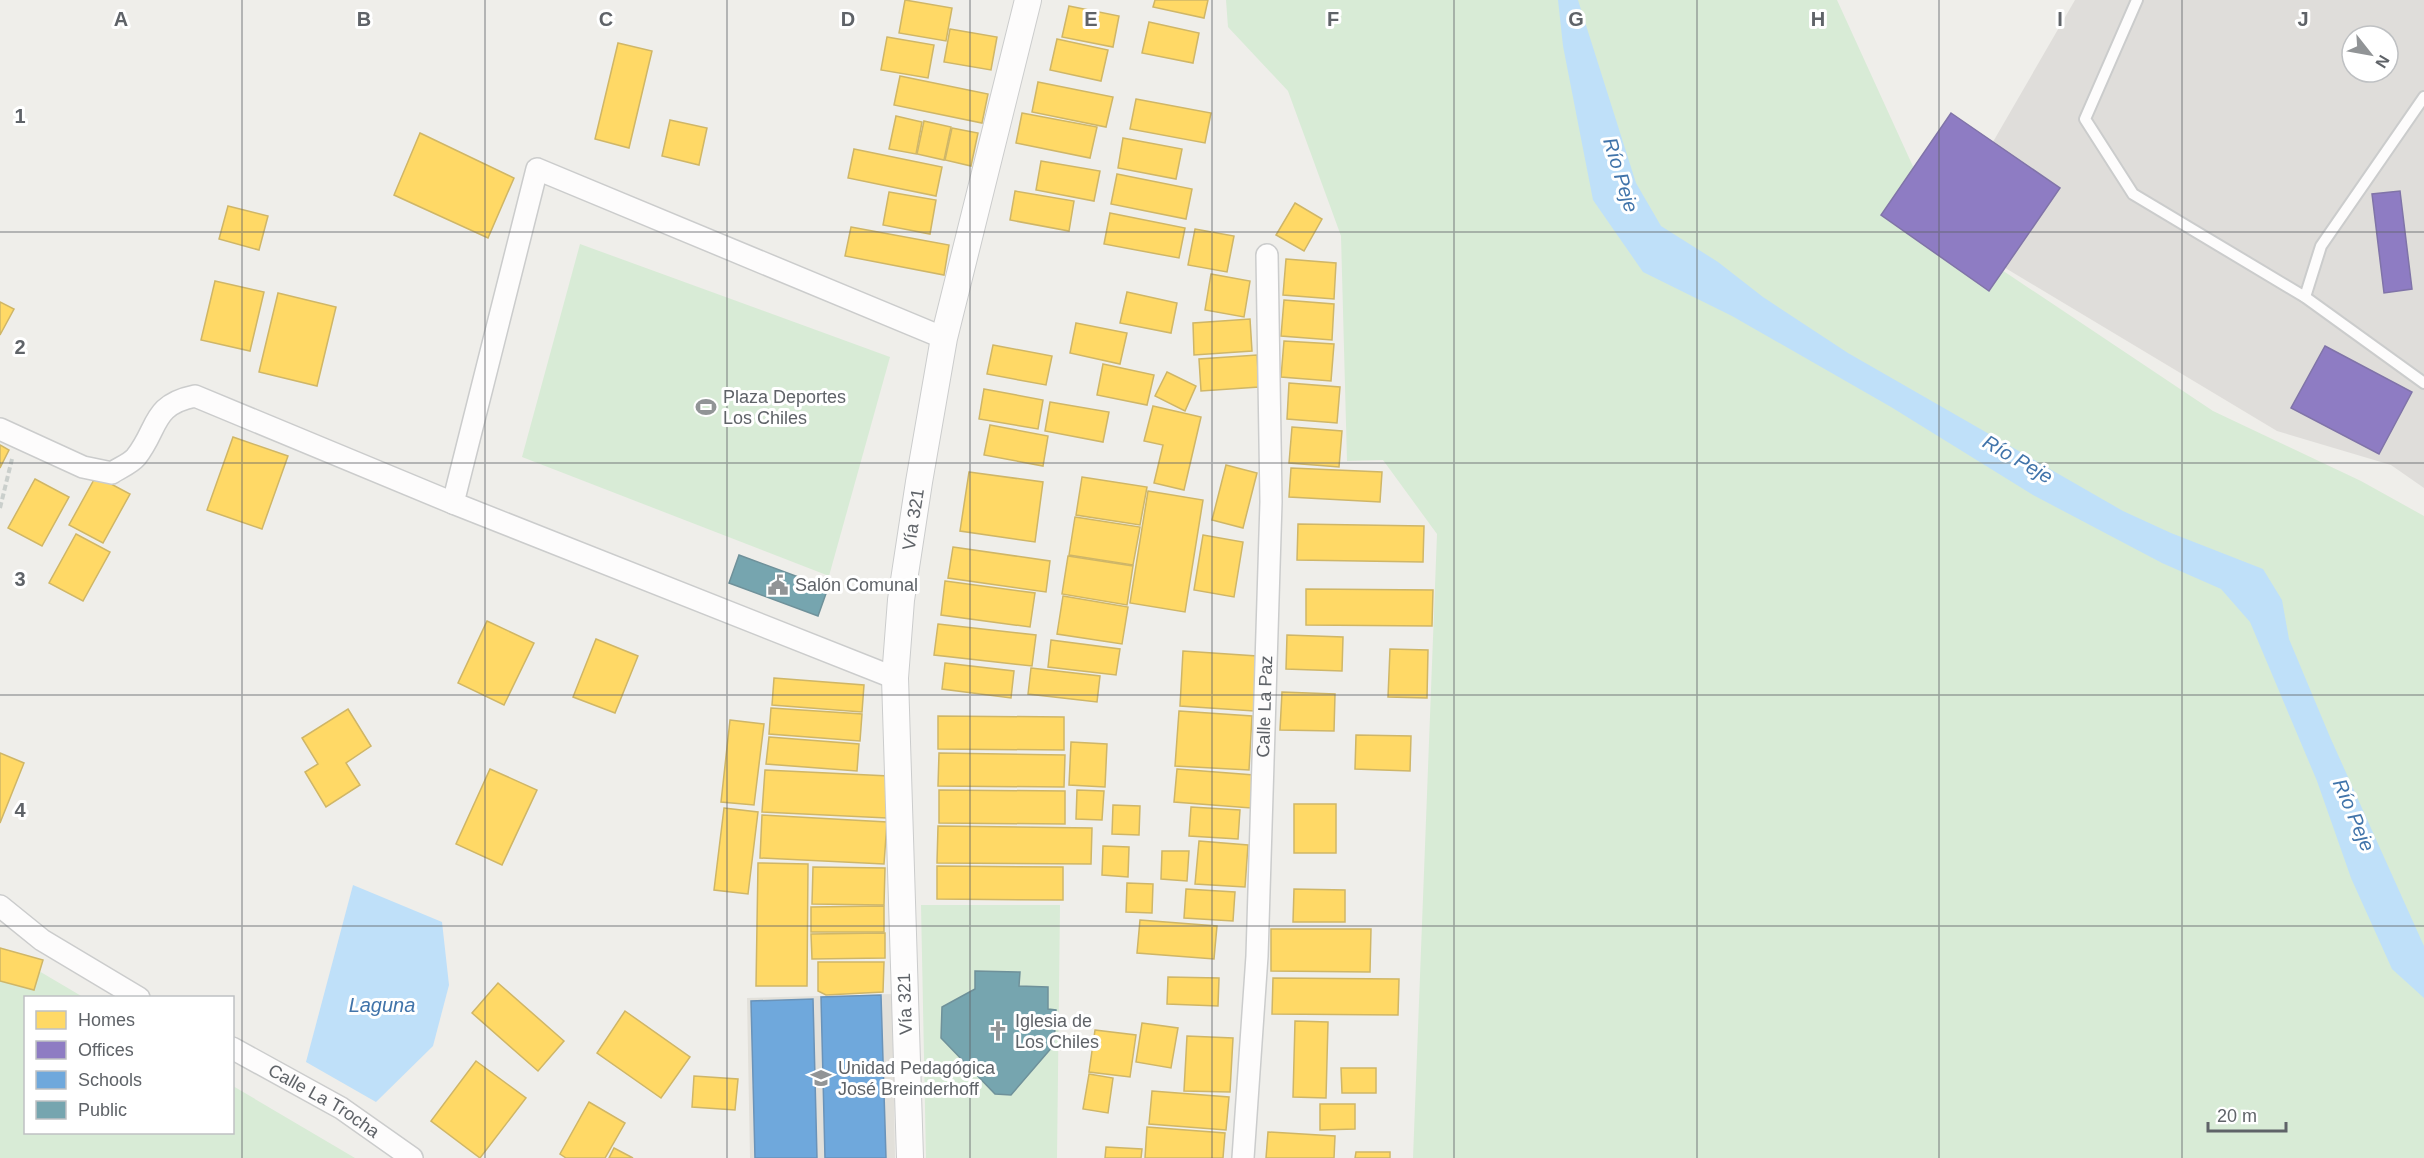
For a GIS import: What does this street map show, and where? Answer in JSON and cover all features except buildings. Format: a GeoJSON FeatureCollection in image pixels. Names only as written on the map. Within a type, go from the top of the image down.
{"type":"FeatureCollection","features":[{"type":"Feature","properties":{"kind":"street","name":"Vía 321"},"geometry":{"type":"LineString","coordinates":[[910,1158],[895,678],[903,588],[944,338],[1028,0]]}},
{"type":"Feature","properties":{"kind":"street"},"geometry":{"type":"LineString","coordinates":[[453,503],[537,169],[944,338]]}},
{"type":"Feature","properties":{"kind":"street","name":"Calle La Paz"},"geometry":{"type":"LineString","coordinates":[[1243,1158],[1257,956],[1270,514],[1268,255]]}},
{"type":"Feature","properties":{"kind":"street"},"geometry":{"type":"LineString","coordinates":[[8,433],[83,467],[112,473],[135,459],[160,415],[177,400],[195,396],[453,503],[895,678]]}},
{"type":"Feature","properties":{"kind":"street"},"geometry":{"type":"LineString","coordinates":[[0,906],[42,940],[136,996]]}},
{"type":"Feature","properties":{"kind":"street","name":"Calle La Trocha"},"geometry":{"type":"LineString","coordinates":[[234,1049],[341,1108],[412,1158]]}},
{"type":"Feature","properties":{"kind":"lane"},"geometry":{"type":"LineString","coordinates":[[2137,0],[2085,119],[2133,194],[2305,297],[2424,383]]}},
{"type":"Feature","properties":{"kind":"lane"},"geometry":{"type":"LineString","coordinates":[[2305,297],[2321,246],[2424,97]]}},
{"type":"Feature","properties":{"kind":"path"},"geometry":{"type":"LineString","coordinates":[[0,508],[8,433]]}},
{"type":"Feature","properties":{"kind":"shaded area"},"geometry":{"type":"Polygon","coordinates":[[[2075,0],[2424,0],[2424,488],[2391,465],[2277,431],[1942,230],[2075,0]]]}},
{"type":"Feature","properties":{"kind":"shaded area","name":"Unidad Pedagógica José Breinderhoff"},"geometry":{"type":"Polygon","coordinates":[[[892,994],[895,1158],[750,1158],[747,998],[892,994]]]}},
{"type":"Feature","properties":{"kind":"green space"},"geometry":{"type":"Polygon","coordinates":[[[1226,0],[1837,0],[1942,230],[2213,411],[2361,481],[2424,516],[2424,1158],[1413,1158],[1437,534],[1383,460],[1347,461],[1341,236],[1288,91],[1228,27],[1226,0]]]}},
{"type":"Feature","properties":{"kind":"green space","name":"Plaza Deportes Los Chiles"},"geometry":{"type":"Polygon","coordinates":[[[580,244],[890,357],[829,576],[522,457],[580,244]]]}},
{"type":"Feature","properties":{"kind":"green space"},"geometry":{"type":"Polygon","coordinates":[[[921,905],[1060,905],[1057,1158],[926,1158],[921,905]]]}},
{"type":"Feature","properties":{"kind":"green space"},"geometry":{"type":"Polygon","coordinates":[[[0,948],[81,996],[24,996],[24,1134],[234,1134],[234,1087],[355,1158],[0,1158],[0,948]]]}},
{"type":"Feature","properties":{"kind":"water","name":"Río Peje"},"geometry":{"type":"Polygon","coordinates":[[[1558,0],[1578,0],[1636,183],[1661,226],[1718,262],[1763,297],[1848,353],[2123,511],[2171,533],[2263,569],[2282,600],[2289,639],[2330,737],[2424,946],[2424,998],[2392,969],[2351,878],[2317,781],[2250,622],[2221,589],[2162,563],[2033,495],[1891,407],[1732,316],[1643,272],[1593,200],[1563,46],[1558,0]]]}},
{"type":"Feature","properties":{"kind":"water","name":"Laguna"},"geometry":{"type":"Polygon","coordinates":[[[353,885],[442,922],[449,985],[433,1046],[376,1102],[306,1062],[353,885]]]}},
{"type":"Feature","properties":{"kind":"place","name":"Plaza Deportes Los Chiles"},"geometry":{"type":"Point","coordinates":[706,407]}},
{"type":"Feature","properties":{"kind":"place","name":"Salón Comunal"},"geometry":{"type":"Point","coordinates":[778,585]}},
{"type":"Feature","properties":{"kind":"place","name":"Iglesia de Los Chiles"},"geometry":{"type":"Point","coordinates":[998,1031]}},
{"type":"Feature","properties":{"kind":"place","name":"Unidad Pedagógica José Breinderhoff"},"geometry":{"type":"Point","coordinates":[821,1078]}}]}
